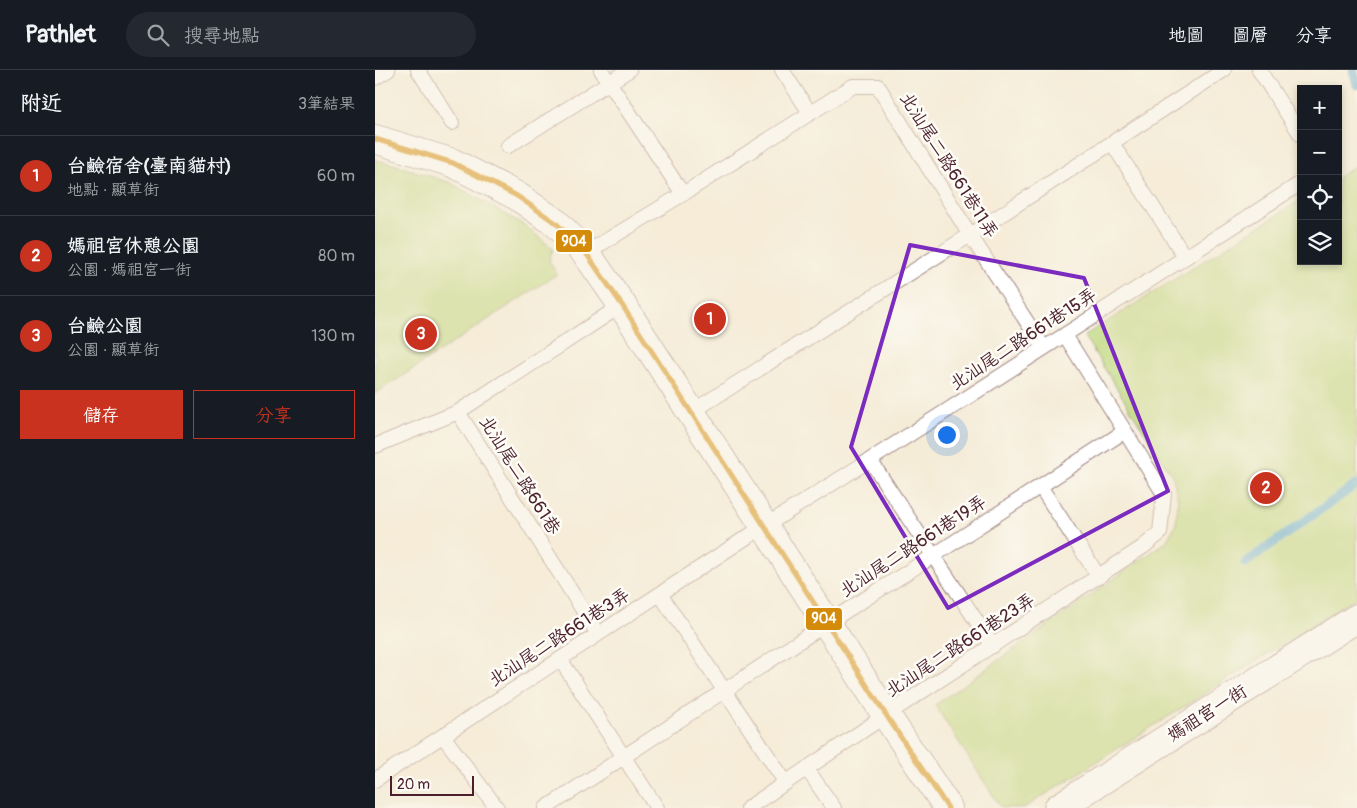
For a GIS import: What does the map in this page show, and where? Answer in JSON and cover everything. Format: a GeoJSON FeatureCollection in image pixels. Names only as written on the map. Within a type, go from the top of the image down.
{"type":"FeatureCollection","features":[{"type":"Feature","properties":{"kind":"street"},"geometry":{"type":"LineString","coordinates":[[375,139],[453,163],[517,196],[556,223],[586,254],[622,305],[886,715],[949,808]]}},
{"type":"Feature","properties":{"kind":"street","name":"媽祖宮一街"},"geometry":{"type":"LineString","coordinates":[[1058,808],[1357,618]]}},
{"type":"Feature","properties":{"kind":"lane"},"geometry":{"type":"LineString","coordinates":[[375,78],[388,70]]}},
{"type":"Feature","properties":{"kind":"lane"},"geometry":{"type":"LineString","coordinates":[[418,70],[452,123]]}},
{"type":"Feature","properties":{"kind":"lane"},"geometry":{"type":"LineString","coordinates":[[601,70],[683,194]]}},
{"type":"Feature","properties":{"kind":"lane"},"geometry":{"type":"LineString","coordinates":[[508,146],[629,70]]}},
{"type":"Feature","properties":{"kind":"lane"},"geometry":{"type":"LineString","coordinates":[[782,70],[810,113]]}},
{"type":"Feature","properties":{"kind":"lane"},"geometry":{"type":"LineString","coordinates":[[690,413],[970,235],[1224,70]]}},
{"type":"Feature","properties":{"kind":"lane"},"geometry":{"type":"LineString","coordinates":[[1259,70],[1298,130]]}},
{"type":"Feature","properties":{"kind":"lane","name":"北汕尾二路661巷11弄"},"geometry":{"type":"LineString","coordinates":[[586,254],[853,86],[878,86],[970,235],[1045,348]]}},
{"type":"Feature","properties":{"kind":"lane"},"geometry":{"type":"LineString","coordinates":[[1112,143],[1185,257]]}},
{"type":"Feature","properties":{"kind":"lane","name":"北汕尾二路661巷15弄"},"geometry":{"type":"LineString","coordinates":[[765,526],[1297,186]]}},
{"type":"Feature","properties":{"kind":"lane"},"geometry":{"type":"LineString","coordinates":[[459,412],[622,305]]}},
{"type":"Feature","properties":{"kind":"lane"},"geometry":{"type":"LineString","coordinates":[[1065,335],[1125,431]]}},
{"type":"Feature","properties":{"kind":"lane","name":"北汕尾二路661巷"},"geometry":{"type":"LineString","coordinates":[[375,446],[459,412],[598,634]]}},
{"type":"Feature","properties":{"kind":"lane","name":"北汕尾二路661巷19弄"},"geometry":{"type":"LineString","coordinates":[[546,808],[827,623],[1125,431]]}},
{"type":"Feature","properties":{"kind":"lane","name":"北汕尾二路661巷23弄"},"geometry":{"type":"LineString","coordinates":[[748,808],[886,715],[1143,548],[1160,533],[1164,494],[1125,431]]}},
{"type":"Feature","properties":{"kind":"lane"},"geometry":{"type":"LineString","coordinates":[[870,460],[993,646]]}},
{"type":"Feature","properties":{"kind":"lane"},"geometry":{"type":"LineString","coordinates":[[1040,486],[1099,577]]}},
{"type":"Feature","properties":{"kind":"lane","name":"北汕尾二路661巷3弄"},"geometry":{"type":"LineString","coordinates":[[375,780],[765,526]]}},
{"type":"Feature","properties":{"kind":"lane"},"geometry":{"type":"LineString","coordinates":[[660,594],[786,783]]}},
{"type":"Feature","properties":{"kind":"lane"},"geometry":{"type":"LineString","coordinates":[[560,659],[657,808]]}},
{"type":"Feature","properties":{"kind":"lane"},"geometry":{"type":"LineString","coordinates":[[443,736],[497,808]]}},
{"type":"Feature","properties":{"kind":"lane"},"geometry":{"type":"LineString","coordinates":[[807,769],[833,808]]}},
{"type":"Feature","properties":{"kind":"highlighted area"},"geometry":{"type":"Polygon","coordinates":[[[910,245],[1084,278],[1168,491],[948,608],[851,447],[910,245]]]}},
{"type":"Feature","properties":{"kind":"green space"},"geometry":{"type":"Polygon","coordinates":[[[375,160],[451,183],[524,225],[553,249],[549,261],[557,274],[375,394],[375,160]]]}},
{"type":"Feature","properties":{"kind":"green space"},"geometry":{"type":"Polygon","coordinates":[[[1357,165],[1357,597],[1024,808],[1001,808],[935,705],[1166,542],[1176,524],[1178,500],[1173,477],[1084,336],[1297,203],[1297,265],[1342,265],[1342,174],[1357,165]]]}},
{"type":"Feature","properties":{"kind":"waterway"},"geometry":{"type":"LineString","coordinates":[[1353,70],[1357,85]]}},
{"type":"Feature","properties":{"kind":"waterway"},"geometry":{"type":"LineString","coordinates":[[1245,563],[1357,484]]}},
{"type":"Feature","properties":{"kind":"transit line","name":"904"},"geometry":{"type":"LineString","coordinates":[[375,139],[453,163],[517,196],[556,223],[586,253],[622,305],[948,808]]}},
{"type":"Feature","properties":{"kind":"place","name":"台鹼宿舍(臺南貓村)"},"geometry":{"type":"Point","coordinates":[710,319]}},
{"type":"Feature","properties":{"kind":"place","name":"台鹼公園"},"geometry":{"type":"Point","coordinates":[421,334]}},
{"type":"Feature","properties":{"kind":"place","name":"媽祖宮休憩公園"},"geometry":{"type":"Point","coordinates":[1266,488]}}]}
